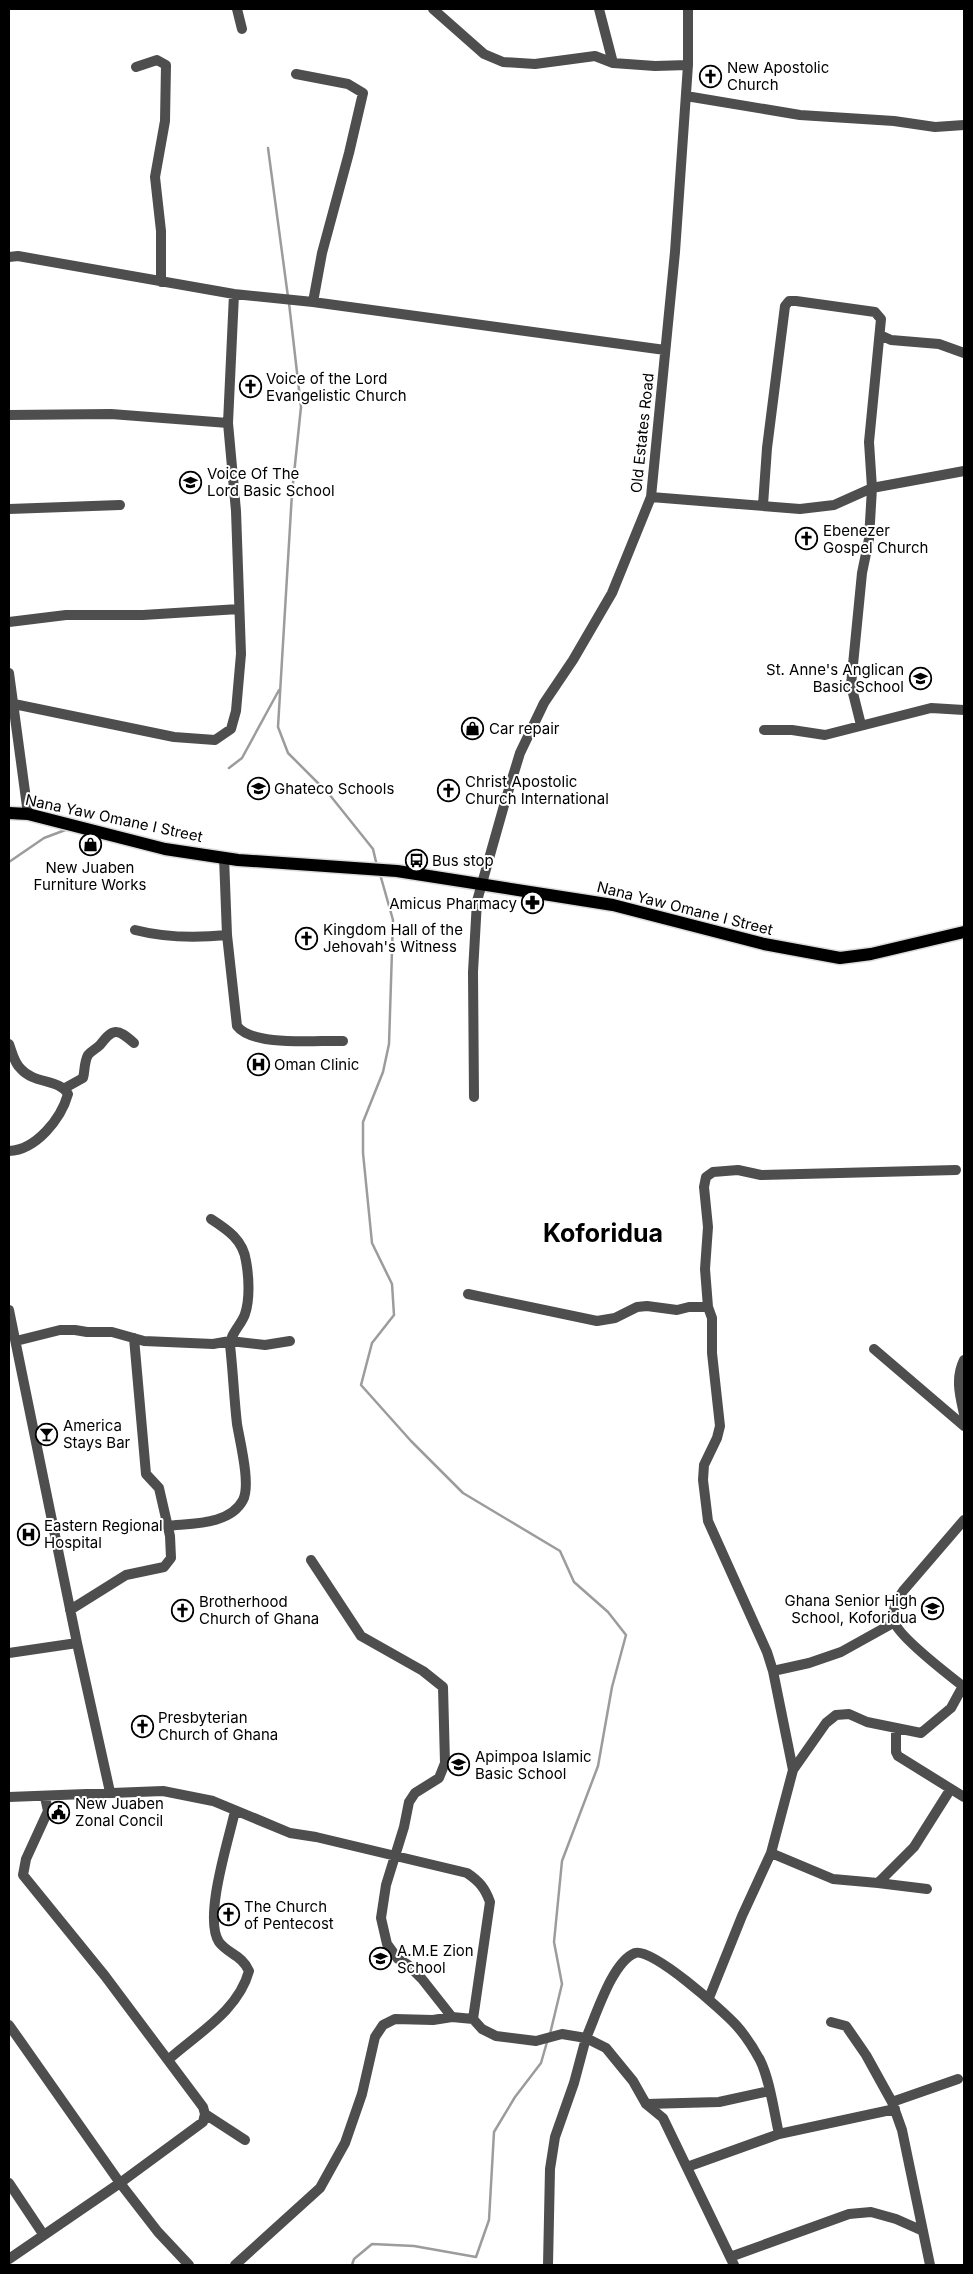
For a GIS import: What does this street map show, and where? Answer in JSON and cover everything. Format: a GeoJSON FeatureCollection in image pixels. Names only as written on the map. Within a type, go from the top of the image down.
{"type":"FeatureCollection","features":[{"type":"Feature","properties":{"kind":"main road","name":"Nana Yaw Omane I Street"},"geometry":{"type":"LineString","coordinates":[[9,813],[28,814],[165,848],[238,860],[397,871],[613,904],[764,944],[840,958],[871,954],[964,932]]}},
{"type":"Feature","properties":{"kind":"street"},"geometry":{"type":"LineString","coordinates":[[237,9],[242,30]]}},
{"type":"Feature","properties":{"kind":"street"},"geometry":{"type":"LineString","coordinates":[[433,9],[484,54],[503,62],[534,64],[595,56],[613,64],[688,65]]}},
{"type":"Feature","properties":{"kind":"street"},"geometry":{"type":"LineString","coordinates":[[598,9],[613,64]]}},
{"type":"Feature","properties":{"kind":"street","name":"Old Estates Road"},"geometry":{"type":"LineString","coordinates":[[474,1097],[473,972],[477,901],[520,753],[544,703],[573,660],[612,593],[651,497],[659,433],[675,252],[688,65],[688,9]]}},
{"type":"Feature","properties":{"kind":"street"},"geometry":{"type":"LineString","coordinates":[[136,67],[157,60],[166,65],[165,120],[155,177],[161,231],[161,282]]}},
{"type":"Feature","properties":{"kind":"street"},"geometry":{"type":"LineString","coordinates":[[296,74],[348,84],[363,93],[352,144],[322,252],[313,302]]}},
{"type":"Feature","properties":{"kind":"street"},"geometry":{"type":"LineString","coordinates":[[686,96],[800,115],[894,121],[935,127],[964,125]]}},
{"type":"Feature","properties":{"kind":"street"},"geometry":{"type":"LineString","coordinates":[[9,257],[18,256],[234,294],[313,302],[665,350]]}},
{"type":"Feature","properties":{"kind":"street"},"geometry":{"type":"LineString","coordinates":[[14,704],[174,737],[215,740],[231,730],[235,718],[241,654],[236,511],[228,423],[234,294]]}},
{"type":"Feature","properties":{"kind":"street"},"geometry":{"type":"LineString","coordinates":[[762,504],[785,306],[789,301],[875,312],[881,319],[869,442],[872,488],[869,538],[862,572],[852,685],[861,725]]}},
{"type":"Feature","properties":{"kind":"street"},"geometry":{"type":"LineString","coordinates":[[880,335],[891,340],[939,344],[964,353]]}},
{"type":"Feature","properties":{"kind":"street"},"geometry":{"type":"LineString","coordinates":[[9,415],[112,414],[228,423]]}},
{"type":"Feature","properties":{"kind":"street"},"geometry":{"type":"LineString","coordinates":[[651,497],[762,504],[800,509],[834,504],[872,488],[964,471]]}},
{"type":"Feature","properties":{"kind":"street"},"geometry":{"type":"LineString","coordinates":[[9,509],[120,505]]}},
{"type":"Feature","properties":{"kind":"street"},"geometry":{"type":"LineString","coordinates":[[9,622],[66,615],[143,615],[239,609]]}},
{"type":"Feature","properties":{"kind":"street"},"geometry":{"type":"LineString","coordinates":[[9,673],[28,814]]}},
{"type":"Feature","properties":{"kind":"street"},"geometry":{"type":"LineString","coordinates":[[764,730],[792,730],[825,734],[931,708],[964,710]]}},
{"type":"Feature","properties":{"kind":"street"},"geometry":{"type":"LineString","coordinates":[[224,857],[227,935],[237,1026],[243,1034],[258,1039],[343,1040]]}},
{"type":"Feature","properties":{"kind":"street"},"geometry":{"type":"LineString","coordinates":[[135,930],[154,935],[189,938],[227,935]]}},
{"type":"Feature","properties":{"kind":"street"},"geometry":{"type":"LineString","coordinates":[[9,1044],[16,1063],[29,1076],[66,1088],[83,1078],[88,1054],[99,1046],[108,1034],[112,1032],[119,1033],[134,1043]]}},
{"type":"Feature","properties":{"kind":"street"},"geometry":{"type":"LineString","coordinates":[[9,1151],[20,1151],[28,1147],[47,1129],[66,1102],[68,1094],[66,1088]]}},
{"type":"Feature","properties":{"kind":"street"},"geometry":{"type":"LineString","coordinates":[[793,1770],[773,1671],[767,1652],[708,1521],[702,1480],[704,1465],[718,1438],[720,1426],[712,1353],[712,1318],[708,1307],[705,1269],[708,1227],[704,1187],[706,1177],[713,1172],[738,1170],[761,1175],[956,1170]]}},
{"type":"Feature","properties":{"kind":"street"},"geometry":{"type":"LineString","coordinates":[[167,1526],[215,1520],[227,1516],[236,1509],[244,1498],[245,1470],[237,1424],[230,1341],[246,1314],[248,1285],[246,1259],[236,1236],[211,1219]]}},
{"type":"Feature","properties":{"kind":"street"},"geometry":{"type":"LineString","coordinates":[[468,1294],[597,1321],[615,1318],[637,1306],[677,1310],[689,1307],[708,1307]]}},
{"type":"Feature","properties":{"kind":"street"},"geometry":{"type":"LineString","coordinates":[[9,1310],[77,1644],[110,1792]]}},
{"type":"Feature","properties":{"kind":"street"},"geometry":{"type":"LineString","coordinates":[[16,1341],[60,1330],[112,1332],[134,1338],[213,1344],[230,1341],[265,1345],[290,1340]]}},
{"type":"Feature","properties":{"kind":"street"},"geometry":{"type":"LineString","coordinates":[[70,1610],[126,1575],[164,1567],[171,1558],[167,1526],[158,1488],[146,1474],[134,1338]]}},
{"type":"Feature","properties":{"kind":"street"},"geometry":{"type":"LineString","coordinates":[[874,1349],[964,1426]]}},
{"type":"Feature","properties":{"kind":"street"},"geometry":{"type":"LineString","coordinates":[[964,1360],[959,1374],[959,1391],[964,1414]]}},
{"type":"Feature","properties":{"kind":"street"},"geometry":{"type":"LineString","coordinates":[[709,1998],[742,1916],[771,1853],[793,1770],[826,1723],[836,1715],[849,1714],[896,1730],[921,1733],[951,1708],[963,1686],[906,1637],[895,1622],[894,1611],[896,1601],[964,1520]]}},
{"type":"Feature","properties":{"kind":"street"},"geometry":{"type":"LineString","coordinates":[[311,1560],[361,1636],[423,1671],[443,1687],[445,1763],[439,1778],[415,1793],[409,1802],[386,1885],[381,1918],[388,1944],[398,1959],[407,1964],[422,1979],[452,2017]]}},
{"type":"Feature","properties":{"kind":"street"},"geometry":{"type":"LineString","coordinates":[[773,1671],[809,1663],[841,1652],[895,1622]]}},
{"type":"Feature","properties":{"kind":"street"},"geometry":{"type":"LineString","coordinates":[[9,1653],[77,1644]]}},
{"type":"Feature","properties":{"kind":"street"},"geometry":{"type":"LineString","coordinates":[[896,1730],[896,1752],[898,1756],[964,1797]]}},
{"type":"Feature","properties":{"kind":"street"},"geometry":{"type":"LineString","coordinates":[[878,1883],[914,1847],[950,1790]]}},
{"type":"Feature","properties":{"kind":"street"},"geometry":{"type":"LineString","coordinates":[[9,1797],[162,1791],[213,1801],[290,1833],[316,1837],[467,1873],[486,1890],[490,1902],[473,2019]]}},
{"type":"Feature","properties":{"kind":"street"},"geometry":{"type":"LineString","coordinates":[[9,2259],[120,2183],[203,2122],[205,2114],[203,2107],[105,1976],[23,1875],[26,1859],[48,1811],[45,1797]]}},
{"type":"Feature","properties":{"kind":"street"},"geometry":{"type":"LineString","coordinates":[[168,2060],[226,2012],[245,1985],[249,1971],[245,1963],[219,1941],[213,1916],[236,1810]]}},
{"type":"Feature","properties":{"kind":"street"},"geometry":{"type":"LineString","coordinates":[[771,1853],[833,1879],[927,1889]]}},
{"type":"Feature","properties":{"kind":"street"},"geometry":{"type":"LineString","coordinates":[[548,2265],[550,2169],[554,2145],[586,2038],[612,1978],[625,1960],[636,1953],[643,1953],[655,1959],[709,1998],[737,2026],[760,2061],[779,2134]]}},
{"type":"Feature","properties":{"kind":"street"},"geometry":{"type":"LineString","coordinates":[[235,2265],[320,2188],[345,2143],[362,2094],[375,2037],[383,2026],[395,2019],[433,2020],[452,2017],[473,2019],[482,2029],[496,2036],[536,2042],[562,2034],[586,2038],[606,2048],[633,2081],[646,2104],[663,2118],[732,2261],[849,2214],[870,2212],[896,2219],[923,2231]]}},
{"type":"Feature","properties":{"kind":"street"},"geometry":{"type":"LineString","coordinates":[[831,2022],[846,2026],[866,2055],[894,2106],[902,2130],[930,2265]]}},
{"type":"Feature","properties":{"kind":"street"},"geometry":{"type":"LineString","coordinates":[[9,2024],[120,2183],[158,2232],[189,2265]]}},
{"type":"Feature","properties":{"kind":"street"},"geometry":{"type":"LineString","coordinates":[[687,2168],[779,2134],[894,2106],[958,2079]]}},
{"type":"Feature","properties":{"kind":"street"},"geometry":{"type":"LineString","coordinates":[[646,2104],[719,2102],[769,2092]]}},
{"type":"Feature","properties":{"kind":"street"},"geometry":{"type":"LineString","coordinates":[[205,2114],[245,2140]]}},
{"type":"Feature","properties":{"kind":"street"},"geometry":{"type":"LineString","coordinates":[[9,2182],[43,2234]]}},
{"type":"Feature","properties":{"kind":"waterway"},"geometry":{"type":"LineString","coordinates":[[268,148],[288,297]]}},
{"type":"Feature","properties":{"kind":"waterway"},"geometry":{"type":"LineString","coordinates":[[289,303],[301,407],[292,493],[278,727],[288,753],[329,794],[373,849],[377,866]]}},
{"type":"Feature","properties":{"kind":"waterway"},"geometry":{"type":"LineString","coordinates":[[229,768],[242,758],[279,690]]}},
{"type":"Feature","properties":{"kind":"waterway"},"geometry":{"type":"LineString","coordinates":[[9,862],[44,838],[68,829]]}},
{"type":"Feature","properties":{"kind":"waterway"},"geometry":{"type":"LineString","coordinates":[[380,874],[393,920],[389,1044],[383,1072],[363,1122],[363,1153],[372,1243],[392,1284],[394,1315],[372,1343],[361,1385],[411,1441],[463,1493],[560,1551],[574,1582],[608,1612],[626,1635],[612,1687],[598,1766],[562,1861],[554,1942],[562,1984],[550,2034]]}},
{"type":"Feature","properties":{"kind":"waterway"},"geometry":{"type":"LineString","coordinates":[[352,2265],[354,2259],[372,2244],[414,2246],[476,2257],[489,2220],[494,2132],[515,2097],[541,2063],[547,2042]]}},
{"type":"Feature","properties":{"kind":"place","name":"New Apostolic Church"},"geometry":{"type":"Point","coordinates":[711,76]}},
{"type":"Feature","properties":{"kind":"place","name":"Voice of the Lord Evangelistic Church"},"geometry":{"type":"Point","coordinates":[250,387]}},
{"type":"Feature","properties":{"kind":"place","name":"Voice Of The Lord Basic School"},"geometry":{"type":"Point","coordinates":[191,482]}},
{"type":"Feature","properties":{"kind":"place","name":"Ebenezer Gospel Church"},"geometry":{"type":"Point","coordinates":[807,539]}},
{"type":"Feature","properties":{"kind":"place","name":"St. Anne's Anglican Basic School"},"geometry":{"type":"Point","coordinates":[920,678]}},
{"type":"Feature","properties":{"kind":"place","name":"Car repair"},"geometry":{"type":"Point","coordinates":[473,728]}},
{"type":"Feature","properties":{"kind":"place","name":"Ghateco Schools"},"geometry":{"type":"Point","coordinates":[258,788]}},
{"type":"Feature","properties":{"kind":"place","name":"Christ Apostolic Church International"},"geometry":{"type":"Point","coordinates":[449,790]}},
{"type":"Feature","properties":{"kind":"place","name":"New Juaben Furniture Works"},"geometry":{"type":"Point","coordinates":[90,844]}},
{"type":"Feature","properties":{"kind":"place","name":"Bus stop"},"geometry":{"type":"Point","coordinates":[416,860]}},
{"type":"Feature","properties":{"kind":"place","name":"Amicus Pharmacy"},"geometry":{"type":"Point","coordinates":[533,903]}},
{"type":"Feature","properties":{"kind":"place","name":"Kingdom Hall of the Jehovah's Witness"},"geometry":{"type":"Point","coordinates":[307,938]}},
{"type":"Feature","properties":{"kind":"place","name":"Oman Clinic"},"geometry":{"type":"Point","coordinates":[258,1064]}},
{"type":"Feature","properties":{"kind":"place","name":"America Stays Bar"},"geometry":{"type":"Point","coordinates":[47,1434]}},
{"type":"Feature","properties":{"kind":"place","name":"Eastern Regional Hospital"},"geometry":{"type":"Point","coordinates":[28,1534]}},
{"type":"Feature","properties":{"kind":"place","name":"Ghana Senior High School, Koforidua"},"geometry":{"type":"Point","coordinates":[933,1609]}},
{"type":"Feature","properties":{"kind":"place","name":"Brotherhood Church of Ghana"},"geometry":{"type":"Point","coordinates":[183,1610]}},
{"type":"Feature","properties":{"kind":"place","name":"Presbyterian Church of Ghana"},"geometry":{"type":"Point","coordinates":[142,1726]}},
{"type":"Feature","properties":{"kind":"place","name":"Apimpoa Islamic Basic School"},"geometry":{"type":"Point","coordinates":[459,1765]}},
{"type":"Feature","properties":{"kind":"place","name":"New Juaben Zonal Concil"},"geometry":{"type":"Point","coordinates":[59,1812]}},
{"type":"Feature","properties":{"kind":"place","name":"The Church of Pentecost"},"geometry":{"type":"Point","coordinates":[228,1915]}},
{"type":"Feature","properties":{"kind":"place","name":"A.M.E Zion School"},"geometry":{"type":"Point","coordinates":[381,1959]}},
{"type":"Feature","properties":{"kind":"district","name":"Koforidua"},"geometry":{"type":"Point","coordinates":[603,1233]}}]}
